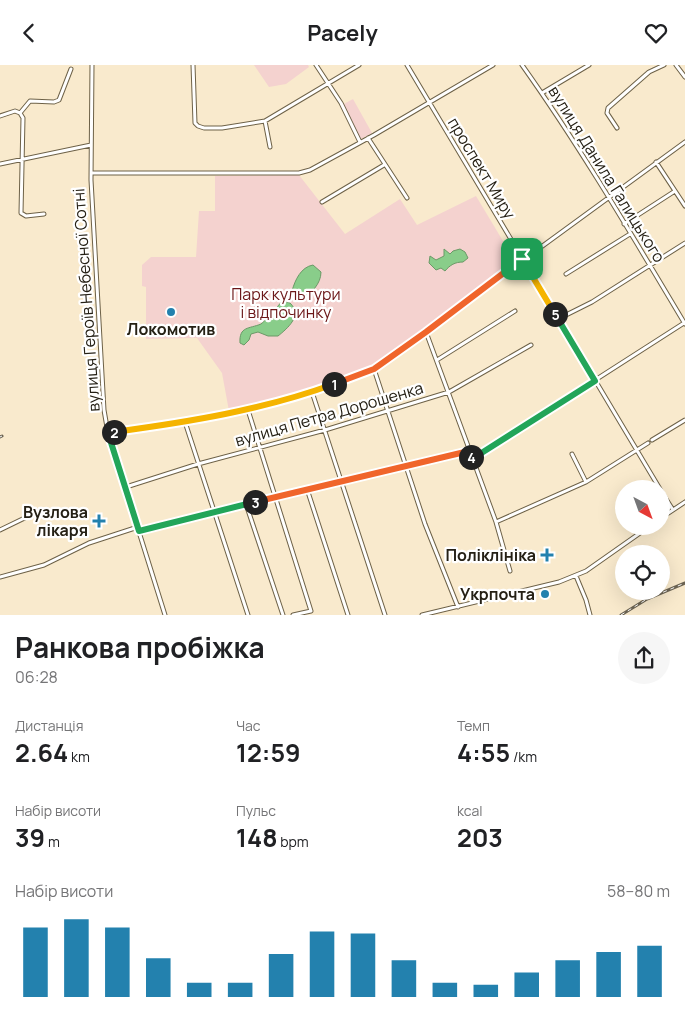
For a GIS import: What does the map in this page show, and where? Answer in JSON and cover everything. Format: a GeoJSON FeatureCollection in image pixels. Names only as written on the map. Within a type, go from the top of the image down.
{"type":"FeatureCollection","features":[{"type":"Feature","properties":{"kind":"street","name":"вулиця Героїв Небесної Сотні"},"geometry":{"type":"LineString","coordinates":[[92,65],[91,173],[100,373],[104,410],[108,433],[165,615]]}},
{"type":"Feature","properties":{"kind":"street"},"geometry":{"type":"LineString","coordinates":[[193,65],[195,123],[198,126],[222,128],[265,121],[359,65]]}},
{"type":"Feature","properties":{"kind":"street"},"geometry":{"type":"LineString","coordinates":[[316,65],[341,103],[360,142]]}},
{"type":"Feature","properties":{"kind":"street","name":"проспект Миру"},"geometry":{"type":"LineString","coordinates":[[407,65],[654,480]]}},
{"type":"Feature","properties":{"kind":"street"},"geometry":{"type":"LineString","coordinates":[[91,173],[299,173],[310,170],[368,138],[493,65]]}},
{"type":"Feature","properties":{"kind":"street","name":"вулиця Данила Галицького"},"geometry":{"type":"LineString","coordinates":[[522,65],[608,197],[685,323]]}},
{"type":"Feature","properties":{"kind":"street"},"geometry":{"type":"LineString","coordinates":[[542,93],[589,65]]}},
{"type":"Feature","properties":{"kind":"street"},"geometry":{"type":"LineString","coordinates":[[617,128],[607,113],[608,108],[649,72],[664,65]]}},
{"type":"Feature","properties":{"kind":"street"},"geometry":{"type":"LineString","coordinates":[[676,65],[685,77]]}},
{"type":"Feature","properties":{"kind":"street"},"geometry":{"type":"LineString","coordinates":[[20,113],[30,101],[54,102],[59,100],[72,69]]}},
{"type":"Feature","properties":{"kind":"street"},"geometry":{"type":"LineString","coordinates":[[0,116],[12,111],[20,113]]}},
{"type":"Feature","properties":{"kind":"street"},"geometry":{"type":"LineString","coordinates":[[20,113],[23,120],[21,213],[26,216],[44,215]]}},
{"type":"Feature","properties":{"kind":"street"},"geometry":{"type":"LineString","coordinates":[[265,121],[270,147]]}},
{"type":"Feature","properties":{"kind":"street"},"geometry":{"type":"LineString","coordinates":[[368,138],[406,198]]}},
{"type":"Feature","properties":{"kind":"street"},"geometry":{"type":"LineString","coordinates":[[108,433],[185,422],[248,410],[312,392],[374,369],[522,259],[685,142]]}},
{"type":"Feature","properties":{"kind":"street"},"geometry":{"type":"LineString","coordinates":[[0,164],[91,145]]}},
{"type":"Feature","properties":{"kind":"street"},"geometry":{"type":"LineString","coordinates":[[656,163],[685,206]]}},
{"type":"Feature","properties":{"kind":"street"},"geometry":{"type":"LineString","coordinates":[[322,202],[384,165]]}},
{"type":"Feature","properties":{"kind":"street"},"geometry":{"type":"LineString","coordinates":[[624,223],[675,191]]}},
{"type":"Feature","properties":{"kind":"street"},"geometry":{"type":"LineString","coordinates":[[566,274],[630,234]]}},
{"type":"Feature","properties":{"kind":"street"},"geometry":{"type":"LineString","coordinates":[[558,319],[592,302],[685,243]]}},
{"type":"Feature","properties":{"kind":"street"},"geometry":{"type":"LineString","coordinates":[[437,360],[515,311]]}},
{"type":"Feature","properties":{"kind":"street"},"geometry":{"type":"LineString","coordinates":[[472,459],[685,323]]}},
{"type":"Feature","properties":{"kind":"street"},"geometry":{"type":"LineString","coordinates":[[426,332],[496,523],[510,571]]}},
{"type":"Feature","properties":{"kind":"street","name":"вулиця Петра Дорошенка"},"geometry":{"type":"LineString","coordinates":[[126,487],[198,464],[260,449],[449,392],[530,345]]}},
{"type":"Feature","properties":{"kind":"street"},"geometry":{"type":"LineString","coordinates":[[374,369],[425,524],[458,607]]}},
{"type":"Feature","properties":{"kind":"street"},"geometry":{"type":"LineString","coordinates":[[312,392],[385,615]]}},
{"type":"Feature","properties":{"kind":"street"},"geometry":{"type":"LineString","coordinates":[[248,410],[312,613],[293,615]]}},
{"type":"Feature","properties":{"kind":"street"},"geometry":{"type":"LineString","coordinates":[[652,440],[685,420]]}},
{"type":"Feature","properties":{"kind":"street"},"geometry":{"type":"LineString","coordinates":[[185,422],[248,615]]}},
{"type":"Feature","properties":{"kind":"street"},"geometry":{"type":"LineString","coordinates":[[496,523],[586,482],[648,443]]}},
{"type":"Feature","properties":{"kind":"street"},"geometry":{"type":"LineString","coordinates":[[0,577],[44,565],[89,543],[138,529],[214,513],[469,451]]}},
{"type":"Feature","properties":{"kind":"street"},"geometry":{"type":"LineString","coordinates":[[572,454],[586,482]]}},
{"type":"Feature","properties":{"kind":"street"},"geometry":{"type":"LineString","coordinates":[[308,489],[348,615]]}},
{"type":"Feature","properties":{"kind":"street"},"geometry":{"type":"LineString","coordinates":[[670,512],[685,502]]}},
{"type":"Feature","properties":{"kind":"street"},"geometry":{"type":"LineString","coordinates":[[246,504],[282,615]]}},
{"type":"Feature","properties":{"kind":"street","name":"проспект Миру"},"geometry":{"type":"LineString","coordinates":[[670,505],[673,510]]}},
{"type":"Feature","properties":{"kind":"street"},"geometry":{"type":"LineString","coordinates":[[0,529],[37,512]]}},
{"type":"Feature","properties":{"kind":"street"},"geometry":{"type":"LineString","coordinates":[[422,615],[559,582],[576,576],[637,535]]}},
{"type":"Feature","properties":{"kind":"street"},"geometry":{"type":"LineString","coordinates":[[576,576],[590,615]]}},
{"type":"Feature","properties":{"kind":"green space"},"geometry":{"type":"Polygon","coordinates":[[[254,65],[308,65],[309,67],[286,84],[269,87],[254,65]]]}},
{"type":"Feature","properties":{"kind":"green space"},"geometry":{"type":"Polygon","coordinates":[[[353,99],[372,133],[361,139],[342,105],[353,99]]]}},
{"type":"Feature","properties":{"kind":"green space","name":"Парк культури і відпочинку"},"geometry":{"type":"Polygon","coordinates":[[[299,175],[345,234],[400,199],[417,225],[476,196],[515,261],[431,325],[372,366],[311,389],[229,411],[222,373],[197,338],[146,339],[146,287],[142,286],[142,265],[151,257],[196,257],[199,211],[215,211],[215,176],[299,175]]]}},
{"type":"Feature","properties":{"kind":"shaded area"},"geometry":{"type":"Polygon","coordinates":[[[444,249],[450,254],[460,249],[465,252],[468,258],[463,262],[453,264],[445,271],[441,268],[436,270],[429,263],[430,256],[436,260],[444,256],[444,249]]]}},
{"type":"Feature","properties":{"kind":"shaded area"},"geometry":{"type":"Polygon","coordinates":[[[313,265],[321,272],[319,281],[308,294],[301,299],[297,298],[292,291],[297,278],[305,268],[313,265]]]}},
{"type":"Feature","properties":{"kind":"shaded area"},"geometry":{"type":"Polygon","coordinates":[[[282,301],[290,303],[295,312],[293,321],[286,329],[278,336],[268,336],[258,332],[251,334],[249,340],[244,345],[240,343],[243,331],[261,324],[282,301]]]}},
{"type":"Feature","properties":{"kind":"railway"},"geometry":{"type":"LineString","coordinates":[[621,615],[647,599],[685,583]]}},
{"type":"Feature","properties":{"kind":"place","name":"Локомотив"},"geometry":{"type":"Point","coordinates":[171,312]}},
{"type":"Feature","properties":{"kind":"place","name":"Вузлова лікаря"},"geometry":{"type":"Point","coordinates":[99,521]}},
{"type":"Feature","properties":{"kind":"place","name":"Поліклініка"},"geometry":{"type":"Point","coordinates":[547,555]}},
{"type":"Feature","properties":{"kind":"place","name":"Укрпочта"},"geometry":{"type":"Point","coordinates":[545,594]}},
{"type":"Feature","properties":{"kind":"route"},"geometry":{"type":"LineString","coordinates":[[522,259],[595,381],[472,459],[469,451],[139,531],[108,433],[185,422],[248,410],[312,392],[374,369],[522,259]]}}]}
